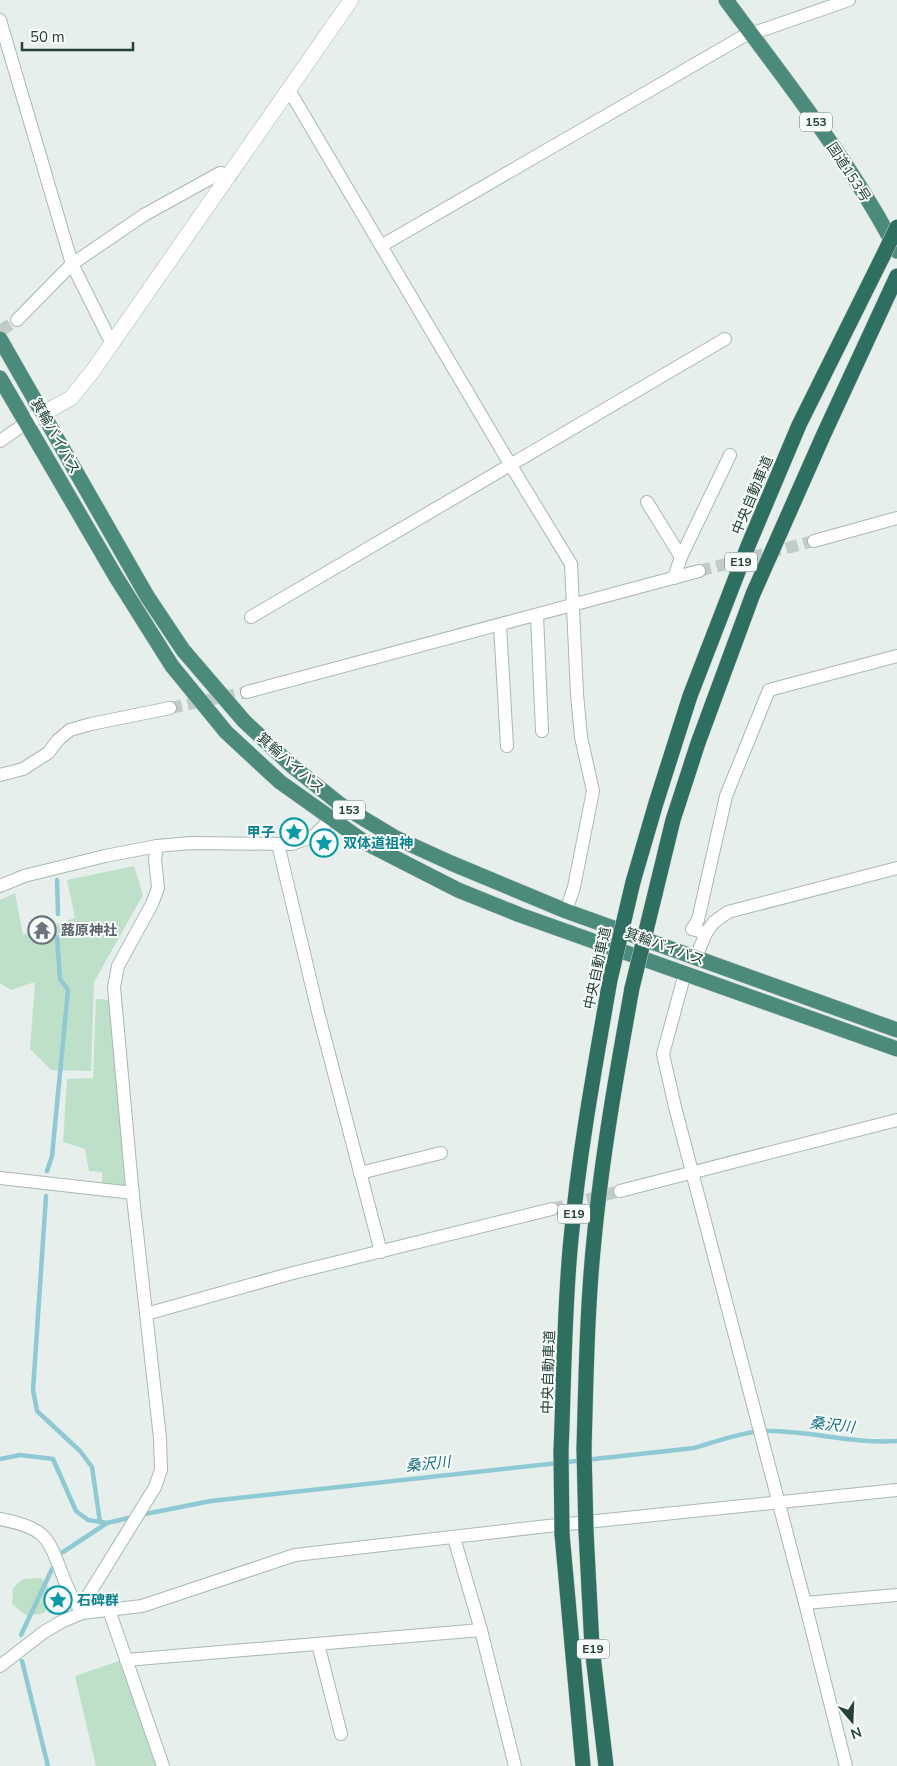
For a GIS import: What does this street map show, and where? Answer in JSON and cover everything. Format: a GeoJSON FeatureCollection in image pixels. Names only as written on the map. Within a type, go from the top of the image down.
{"type":"FeatureCollection","features":[{"type":"Feature","properties":{"kind":"highway","name":"国道153号"},"geometry":{"type":"LineString","coordinates":[[726,0],[847,167],[883,225],[890,253]]}},
{"type":"Feature","properties":{"kind":"highway","name":"中央自動車道"},"geometry":{"type":"LineString","coordinates":[[583,1766],[562,1534],[561,1451],[565,1329],[571,1238],[588,1107],[610,980],[633,882],[690,696],[748,546],[799,425],[890,253],[897,227]]}},
{"type":"Feature","properties":{"kind":"highway","name":"E19"},"geometry":{"type":"LineString","coordinates":[[606,1766],[592,1647],[584,1449],[588,1330],[594,1240],[610,1108],[632,988],[673,820],[698,743],[752,594],[897,277]]}},
{"type":"Feature","properties":{"kind":"highway","name":"箕輪バイパス"},"geometry":{"type":"LineString","coordinates":[[0,339],[147,596],[183,650],[244,721],[292,766],[341,805],[394,837],[451,864],[566,911],[897,1030]]}},
{"type":"Feature","properties":{"kind":"highway","name":"箕輪バイパス"},"geometry":{"type":"LineString","coordinates":[[0,378],[116,577],[172,666],[226,732],[280,782],[366,843],[458,890],[520,915],[897,1050]]}},
{"type":"Feature","properties":{"kind":"street"},"geometry":{"type":"LineString","coordinates":[[0,441],[26,422],[71,398],[92,372],[231,175],[351,0]]}},
{"type":"Feature","properties":{"kind":"street"},"geometry":{"type":"LineString","coordinates":[[381,246],[699,60],[742,37],[849,0]]}},
{"type":"Feature","properties":{"kind":"street"},"geometry":{"type":"LineString","coordinates":[[0,20],[72,264],[112,344]]}},
{"type":"Feature","properties":{"kind":"street"},"geometry":{"type":"LineString","coordinates":[[289,90],[571,564],[581,737],[592,791],[574,887],[566,911]]}},
{"type":"Feature","properties":{"kind":"street"},"geometry":{"type":"LineString","coordinates":[[17,320],[72,264],[144,215],[220,173],[231,175]]}},
{"type":"Feature","properties":{"kind":"street"},"geometry":{"type":"LineString","coordinates":[[250,617],[725,339]]}},
{"type":"Feature","properties":{"kind":"street"},"geometry":{"type":"LineString","coordinates":[[674,578],[681,557],[730,455]]}},
{"type":"Feature","properties":{"kind":"street"},"geometry":{"type":"LineString","coordinates":[[647,502],[681,557]]}},
{"type":"Feature","properties":{"kind":"street"},"geometry":{"type":"LineString","coordinates":[[814,541],[897,518]]}},
{"type":"Feature","properties":{"kind":"street"},"geometry":{"type":"LineString","coordinates":[[247,692],[699,571]]}},
{"type":"Feature","properties":{"kind":"street"},"geometry":{"type":"LineString","coordinates":[[537,615],[542,731]]}},
{"type":"Feature","properties":{"kind":"street"},"geometry":{"type":"LineString","coordinates":[[500,625],[506,746]]}},
{"type":"Feature","properties":{"kind":"street"},"geometry":{"type":"LineString","coordinates":[[706,933],[692,929],[698,920],[726,796],[769,690],[897,656]]}},
{"type":"Feature","properties":{"kind":"street"},"geometry":{"type":"LineString","coordinates":[[0,775],[24,769],[48,753],[58,740],[70,730],[170,708]]}},
{"type":"Feature","properties":{"kind":"street"},"geometry":{"type":"LineString","coordinates":[[0,886],[24,876],[105,856],[157,846],[191,843],[292,844],[314,836],[331,818]]}},
{"type":"Feature","properties":{"kind":"street"},"geometry":{"type":"LineString","coordinates":[[278,844],[318,1012],[381,1252]]}},
{"type":"Feature","properties":{"kind":"street"},"geometry":{"type":"LineString","coordinates":[[82,1613],[89,1594],[128,1528],[143,1508],[155,1487],[161,1470],[160,1438],[133,1193],[114,987],[118,966],[152,904],[158,888],[155,859],[157,846]]}},
{"type":"Feature","properties":{"kind":"street"},"geometry":{"type":"LineString","coordinates":[[696,957],[706,933],[714,922],[728,912],[897,868]]}},
{"type":"Feature","properties":{"kind":"street"},"geometry":{"type":"LineString","coordinates":[[685,973],[663,1054],[675,1107],[846,1766]]}},
{"type":"Feature","properties":{"kind":"street"},"geometry":{"type":"LineString","coordinates":[[620,1192],[897,1120]]}},
{"type":"Feature","properties":{"kind":"street"},"geometry":{"type":"LineString","coordinates":[[360,1173],[440,1153]]}},
{"type":"Feature","properties":{"kind":"street"},"geometry":{"type":"LineString","coordinates":[[0,1178],[133,1193]]}},
{"type":"Feature","properties":{"kind":"street"},"geometry":{"type":"LineString","coordinates":[[146,1314],[293,1273],[552,1209]]}},
{"type":"Feature","properties":{"kind":"street"},"geometry":{"type":"LineString","coordinates":[[0,1666],[44,1632],[82,1613],[142,1606],[295,1556],[548,1526],[897,1490]]}},
{"type":"Feature","properties":{"kind":"street"},"geometry":{"type":"LineString","coordinates":[[0,1519],[21,1523],[37,1531],[50,1542],[67,1587],[82,1613]]}},
{"type":"Feature","properties":{"kind":"street"},"geometry":{"type":"LineString","coordinates":[[454,1538],[481,1630],[515,1766]]}},
{"type":"Feature","properties":{"kind":"street"},"geometry":{"type":"LineString","coordinates":[[805,1603],[897,1595]]}},
{"type":"Feature","properties":{"kind":"street"},"geometry":{"type":"LineString","coordinates":[[109,1610],[163,1766]]}},
{"type":"Feature","properties":{"kind":"street"},"geometry":{"type":"LineString","coordinates":[[126,1660],[481,1630]]}},
{"type":"Feature","properties":{"kind":"street"},"geometry":{"type":"LineString","coordinates":[[318,1644],[341,1734]]}},
{"type":"Feature","properties":{"kind":"green space"},"geometry":{"type":"Polygon","coordinates":[[[134,866],[143,895],[94,982],[91,1071],[51,1070],[30,1049],[35,982],[11,990],[0,983],[0,900],[15,893],[23,935],[75,918],[67,880],[134,866]]]}},
{"type":"Feature","properties":{"kind":"green space"},"geometry":{"type":"Polygon","coordinates":[[[96,999],[111,1000],[128,1187],[102,1184],[102,1172],[89,1171],[85,1149],[63,1142],[67,1079],[93,1078],[96,999]]]}},
{"type":"Feature","properties":{"kind":"green space"},"geometry":{"type":"Polygon","coordinates":[[[41,1578],[51,1591],[52,1598],[44,1613],[27,1616],[12,1604],[13,1588],[23,1579],[41,1578]]]}},
{"type":"Feature","properties":{"kind":"green space"},"geometry":{"type":"Polygon","coordinates":[[[119,1661],[158,1766],[96,1766],[75,1676],[119,1661]]]}},
{"type":"Feature","properties":{"kind":"waterway"},"geometry":{"type":"LineString","coordinates":[[57,880],[58,914]]}},
{"type":"Feature","properties":{"kind":"waterway"},"geometry":{"type":"LineString","coordinates":[[47,1171],[52,1156],[68,990],[60,979],[57,937]]}},
{"type":"Feature","properties":{"kind":"waterway"},"geometry":{"type":"LineString","coordinates":[[46,1196],[33,1390],[37,1411],[80,1451],[92,1467],[100,1522]]}},
{"type":"Feature","properties":{"kind":"waterway","name":"桑沢川"},"geometry":{"type":"LineString","coordinates":[[140,1515],[211,1501],[694,1448],[733,1436],[763,1431],[789,1432],[866,1441],[897,1441]]}},
{"type":"Feature","properties":{"kind":"waterway","name":"桑沢川"},"geometry":{"type":"LineString","coordinates":[[0,1459],[20,1455],[53,1459],[76,1511],[88,1520],[107,1523],[133,1517]]}},
{"type":"Feature","properties":{"kind":"waterway"},"geometry":{"type":"LineString","coordinates":[[63,1552],[107,1523]]}},
{"type":"Feature","properties":{"kind":"waterway"},"geometry":{"type":"LineString","coordinates":[[21,1635],[52,1569]]}},
{"type":"Feature","properties":{"kind":"waterway"},"geometry":{"type":"LineString","coordinates":[[22,1661],[48,1766]]}},
{"type":"Feature","properties":{"kind":"tunnel"},"geometry":{"type":"LineString","coordinates":[[0,331],[17,320]]}},
{"type":"Feature","properties":{"kind":"tunnel"},"geometry":{"type":"LineString","coordinates":[[699,571],[814,541]]}},
{"type":"Feature","properties":{"kind":"tunnel"},"geometry":{"type":"LineString","coordinates":[[170,708],[247,692]]}},
{"type":"Feature","properties":{"kind":"tunnel"},"geometry":{"type":"LineString","coordinates":[[552,1209],[620,1191]]}},
{"type":"Feature","properties":{"kind":"place","name":"甲子"},"geometry":{"type":"Point","coordinates":[294,832]}},
{"type":"Feature","properties":{"kind":"place","name":"双体道祖神"},"geometry":{"type":"Point","coordinates":[324,843]}},
{"type":"Feature","properties":{"kind":"place","name":"蕗原神社"},"geometry":{"type":"Point","coordinates":[42,930]}},
{"type":"Feature","properties":{"kind":"place","name":"石碑群"},"geometry":{"type":"Point","coordinates":[58,1600]}}]}
